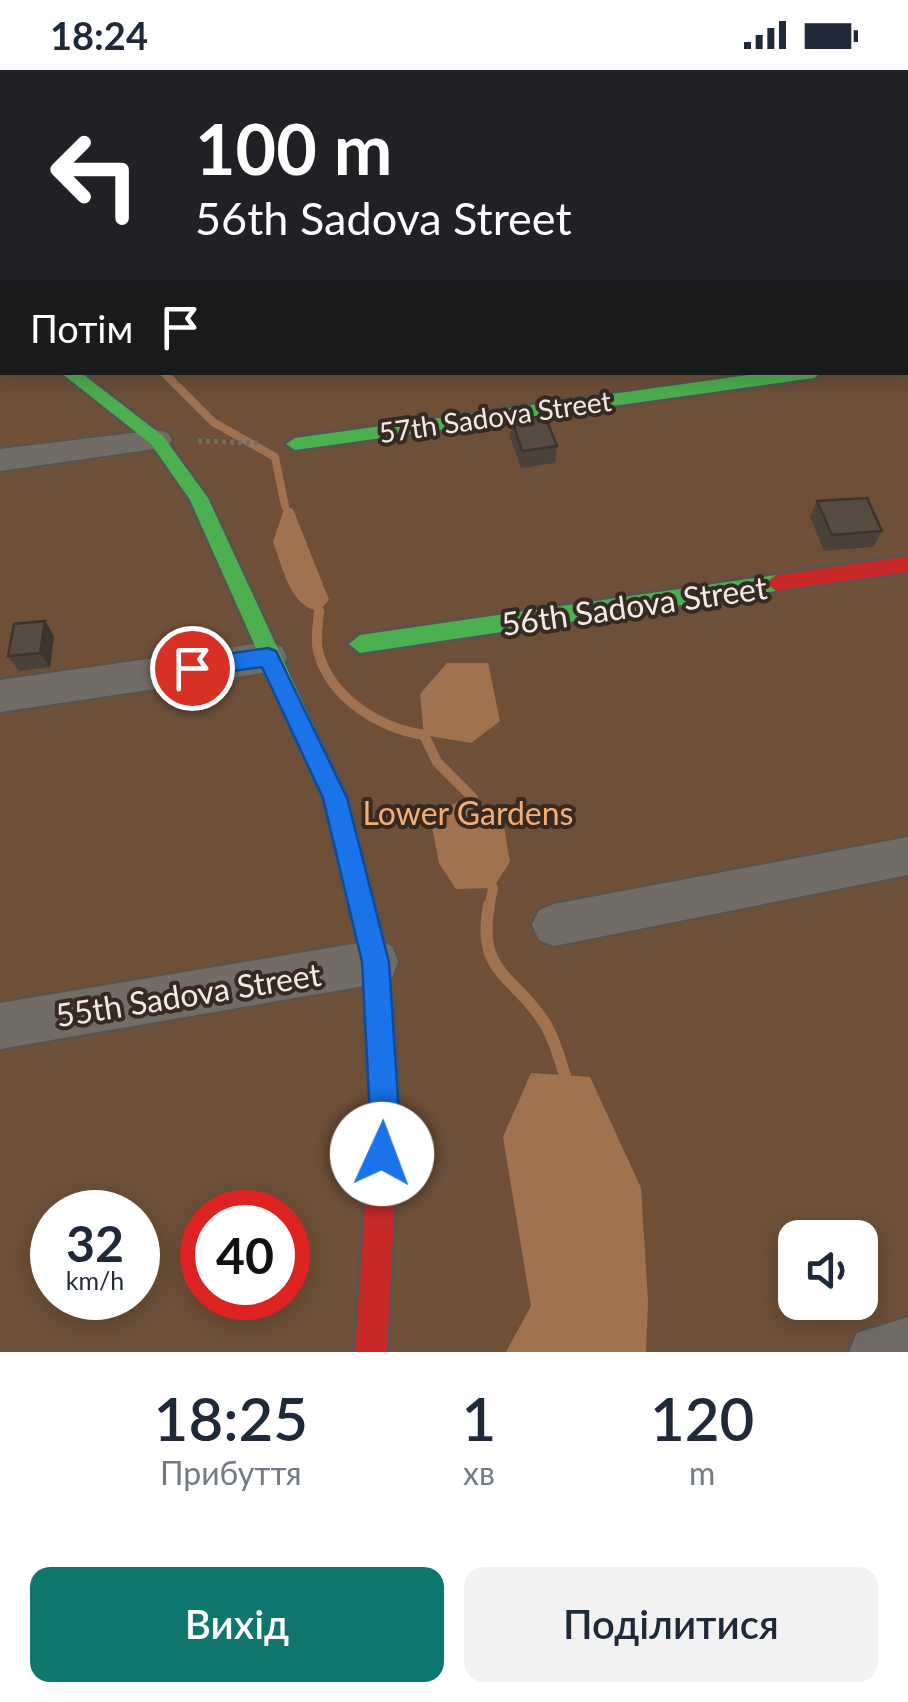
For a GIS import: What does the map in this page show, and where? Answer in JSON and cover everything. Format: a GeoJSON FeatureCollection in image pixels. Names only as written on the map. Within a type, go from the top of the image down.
{"type":"FeatureCollection","features":[{"type":"Feature","properties":{"kind":"street"},"geometry":{"type":"LineString","coordinates":[[72,375],[157,440],[198,498],[335,798],[376,962],[385,1115],[371,1352]]}},
{"type":"Feature","properties":{"kind":"street","name":"57th Sadova Street"},"geometry":{"type":"LineString","coordinates":[[283,443],[792,375]]}},
{"type":"Feature","properties":{"kind":"street"},"geometry":{"type":"LineString","coordinates":[[0,460],[157,440]]}},
{"type":"Feature","properties":{"kind":"street","name":"56th Sadova Street"},"geometry":{"type":"LineString","coordinates":[[360,644],[908,564]]}},
{"type":"Feature","properties":{"kind":"street"},"geometry":{"type":"LineString","coordinates":[[0,696],[268,657]]}},
{"type":"Feature","properties":{"kind":"street"},"geometry":{"type":"LineString","coordinates":[[554,925],[908,856]]}},
{"type":"Feature","properties":{"kind":"street","name":"55th Sadova Street"},"geometry":{"type":"LineString","coordinates":[[0,1026],[376,962]]}},
{"type":"Feature","properties":{"kind":"street"},"geometry":{"type":"LineString","coordinates":[[876,1352],[908,1344]]}},
{"type":"Feature","properties":{"kind":"path"},"geometry":{"type":"LineString","coordinates":[[216,442],[283,443]]}},
{"type":"Feature","properties":{"kind":"green space","name":"Lower Gardens"},"geometry":{"type":"Polygon","coordinates":[[[0,375],[908,375],[908,1352],[0,1352],[0,375]]]}},
{"type":"Feature","properties":{"kind":"shaded area"},"geometry":{"type":"Polygon","coordinates":[[[285,506],[293,509],[329,600],[319,611],[309,608],[294,594],[273,542],[285,506]]]}},
{"type":"Feature","properties":{"kind":"shaded area"},"geometry":{"type":"Polygon","coordinates":[[[447,663],[488,663],[500,721],[471,743],[424,735],[420,694],[447,663]]]}},
{"type":"Feature","properties":{"kind":"shaded area"},"geometry":{"type":"Polygon","coordinates":[[[473,798],[502,815],[510,862],[493,888],[456,889],[439,863],[432,827],[444,807],[473,798]]]}},
{"type":"Feature","properties":{"kind":"shaded area"},"geometry":{"type":"Polygon","coordinates":[[[531,1073],[590,1077],[641,1188],[648,1301],[646,1352],[506,1352],[531,1306],[503,1137],[531,1073]]]}},
{"type":"Feature","properties":{"kind":"building"},"geometry":{"type":"Polygon","coordinates":[[[545,416],[557,446],[522,451],[512,420],[545,416]]]}},
{"type":"Feature","properties":{"kind":"building"},"geometry":{"type":"Polygon","coordinates":[[[867,498],[882,531],[832,535],[817,501],[867,498]]]}},
{"type":"Feature","properties":{"kind":"building"},"geometry":{"type":"Polygon","coordinates":[[[45,621],[40,653],[8,656],[14,624],[45,621]]]}},
{"type":"Feature","properties":{"kind":"waterway"},"geometry":{"type":"LineString","coordinates":[[166,375],[213,422],[275,457],[285,506]]}},
{"type":"Feature","properties":{"kind":"waterway"},"geometry":{"type":"LineString","coordinates":[[319,611],[318,651],[333,683],[374,718],[424,735],[437,762],[473,798]]}},
{"type":"Feature","properties":{"kind":"waterway"},"geometry":{"type":"LineString","coordinates":[[489,908],[493,888]]}},
{"type":"Feature","properties":{"kind":"waterway"},"geometry":{"type":"LineString","coordinates":[[489,905],[486,928],[493,960],[544,1022],[565,1075]]}},
{"type":"Feature","properties":{"kind":"traffic: fast"},"geometry":{"type":"LineString","coordinates":[[72,375],[157,440],[198,498],[335,798],[376,962],[379,1012]]}},
{"type":"Feature","properties":{"kind":"traffic: fast"},"geometry":{"type":"LineString","coordinates":[[295,444],[792,375]]}},
{"type":"Feature","properties":{"kind":"traffic: fast"},"geometry":{"type":"LineString","coordinates":[[360,644],[776,583]]}},
{"type":"Feature","properties":{"kind":"traffic: jam"},"geometry":{"type":"LineString","coordinates":[[776,583],[908,564]]}},
{"type":"Feature","properties":{"kind":"traffic: jam"},"geometry":{"type":"LineString","coordinates":[[371,1352],[385,1115],[379,1012]]}},
{"type":"Feature","properties":{"kind":"route"},"geometry":{"type":"LineString","coordinates":[[192,668],[268,657],[335,798],[376,962],[385,1115],[382,1154]]}}]}
